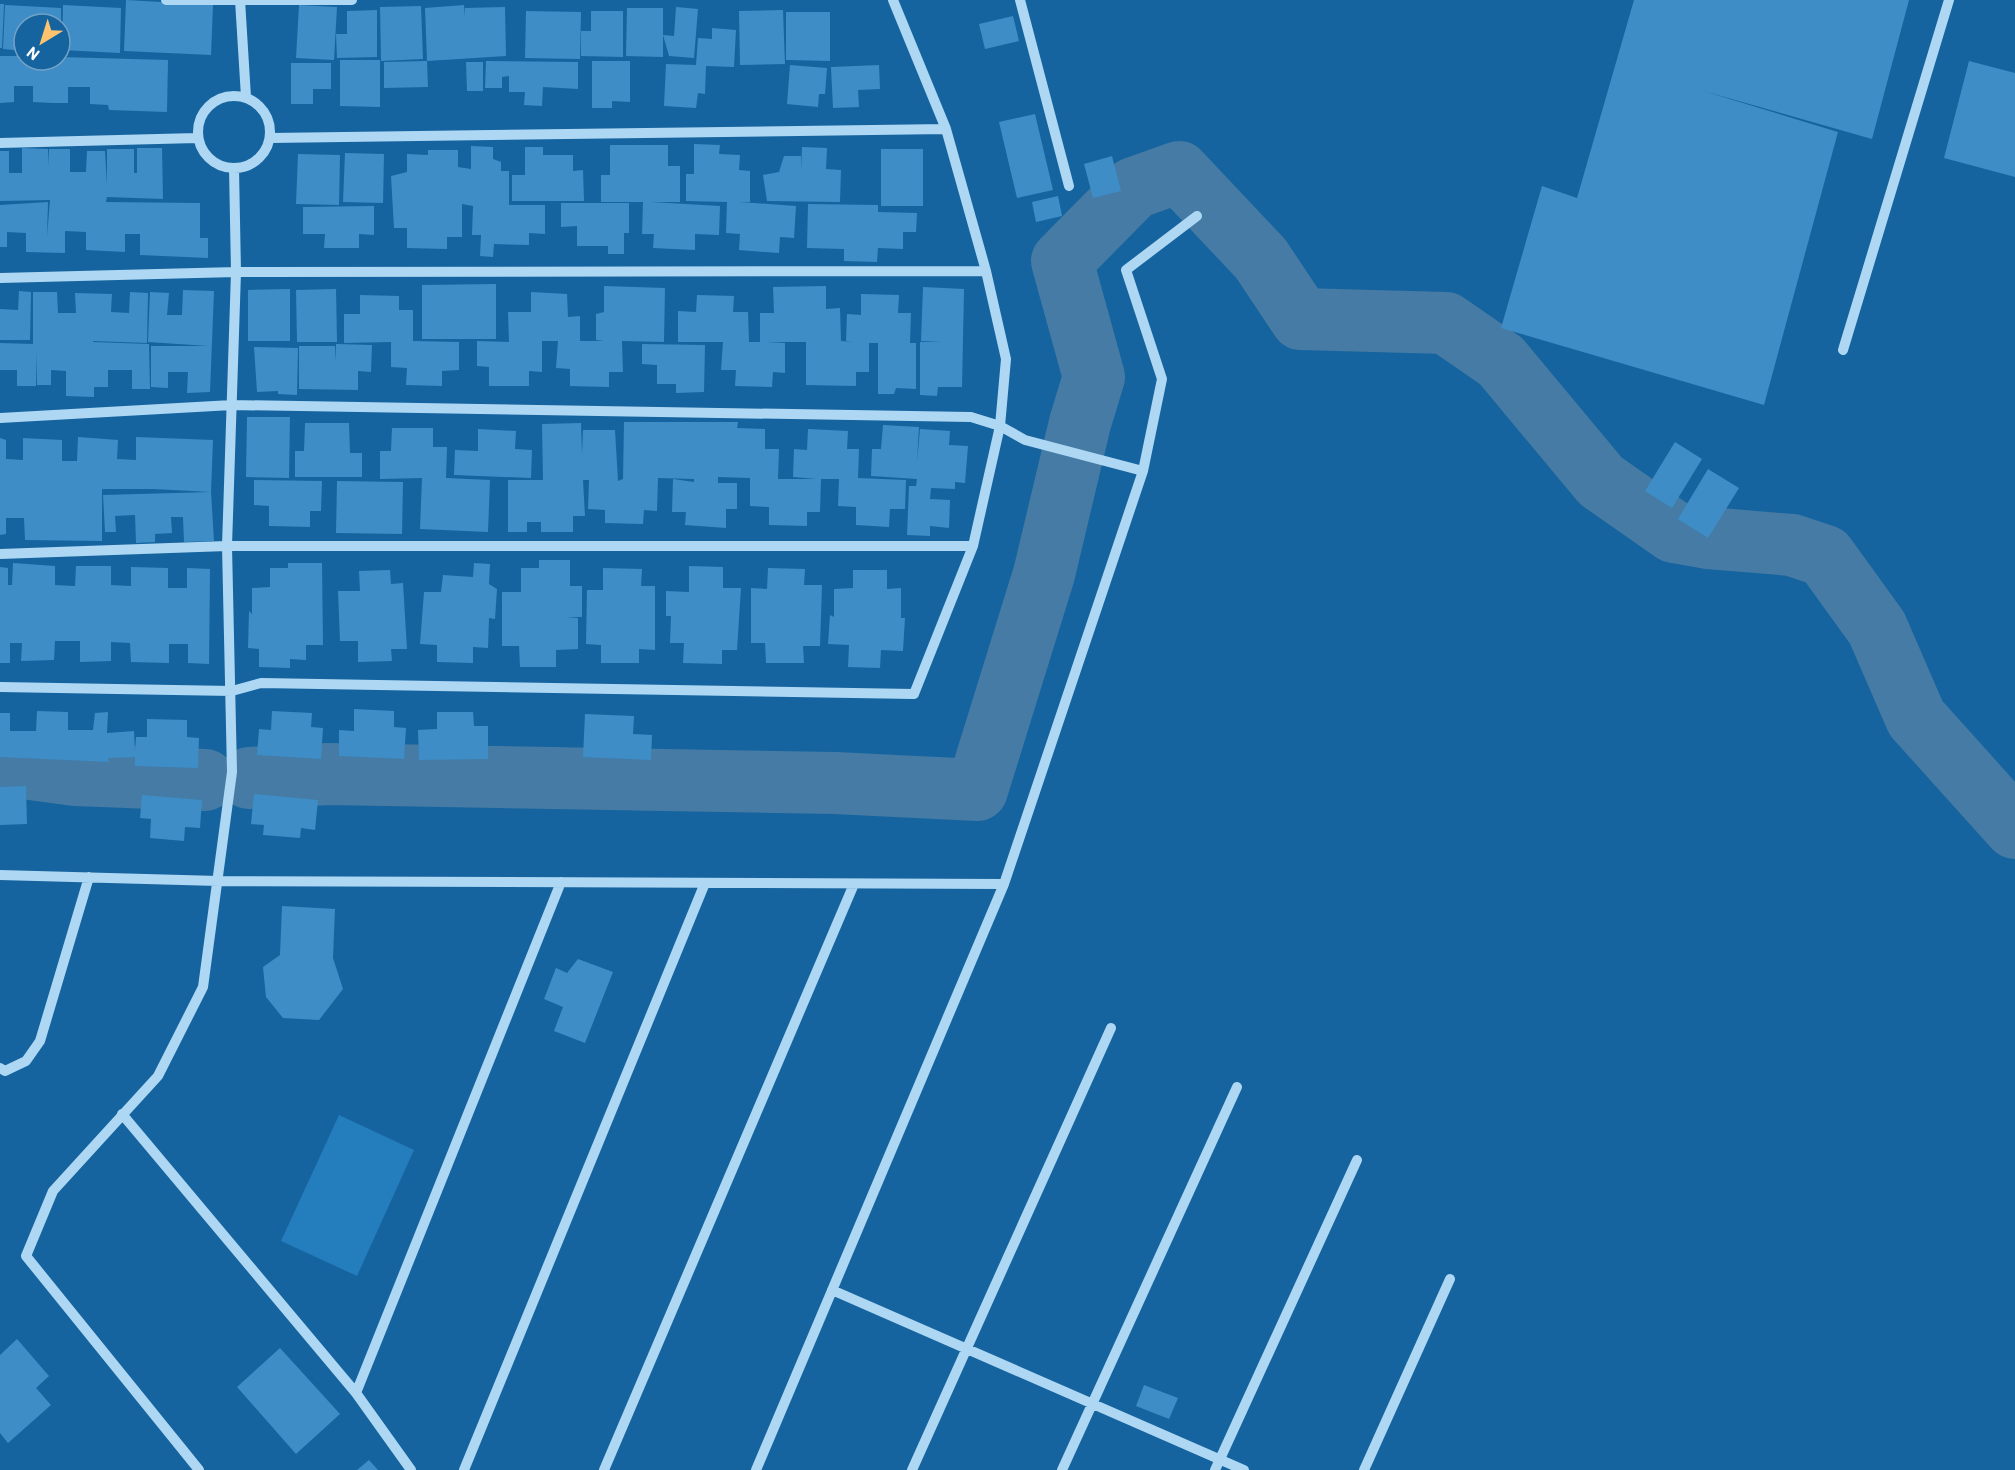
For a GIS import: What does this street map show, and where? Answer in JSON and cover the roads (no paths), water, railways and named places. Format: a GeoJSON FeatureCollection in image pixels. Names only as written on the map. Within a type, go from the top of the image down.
{"type":"FeatureCollection","features":[{"type":"Feature","properties":{"kind":"street"},"geometry":{"type":"LineString","coordinates":[[165,0],[352,0]]}},
{"type":"Feature","properties":{"kind":"street"},"geometry":{"type":"LineString","coordinates":[[0,687],[232,691],[261,683],[914,694],[973,546],[1000,426],[1006,359],[986,271],[946,129],[893,0]]}},
{"type":"Feature","properties":{"kind":"street"},"geometry":{"type":"LineString","coordinates":[[1020,0],[1069,186]]}},
{"type":"Feature","properties":{"kind":"street"},"geometry":{"type":"LineString","coordinates":[[1843,350],[1948,0]]}},
{"type":"Feature","properties":{"kind":"street"},"geometry":{"type":"LineString","coordinates":[[240,1],[246,97]]}},
{"type":"Feature","properties":{"kind":"street"},"geometry":{"type":"LineString","coordinates":[[233,95],[246,97],[257,103],[265,113],[270,126],[270,138],[266,150],[247,166],[234,168],[221,166],[201,150],[197,138],[197,126],[210,103],[221,97],[233,95]]}},
{"type":"Feature","properties":{"kind":"street"},"geometry":{"type":"LineString","coordinates":[[270,138],[946,129]]}},
{"type":"Feature","properties":{"kind":"street"},"geometry":{"type":"LineString","coordinates":[[0,143],[197,138]]}},
{"type":"Feature","properties":{"kind":"street"},"geometry":{"type":"LineString","coordinates":[[199,1470],[26,1256],[53,1191],[158,1076],[203,987],[231,772],[232,691],[227,546],[236,272],[234,168]]}},
{"type":"Feature","properties":{"kind":"street"},"geometry":{"type":"LineString","coordinates":[[756,1470],[1004,884],[1143,471],[1162,379],[1126,270],[1197,216]]}},
{"type":"Feature","properties":{"kind":"street"},"geometry":{"type":"LineString","coordinates":[[0,278],[236,272],[986,271]]}},
{"type":"Feature","properties":{"kind":"street"},"geometry":{"type":"LineString","coordinates":[[0,418],[232,405],[971,417],[1000,426],[1026,440],[1143,471]]}},
{"type":"Feature","properties":{"kind":"street"},"geometry":{"type":"LineString","coordinates":[[0,555],[227,546],[973,546]]}},
{"type":"Feature","properties":{"kind":"street"},"geometry":{"type":"LineString","coordinates":[[0,874],[218,881],[1004,884]]}},
{"type":"Feature","properties":{"kind":"street"},"geometry":{"type":"LineString","coordinates":[[0,1068],[5,1071],[26,1061],[40,1041],[89,877]]}},
{"type":"Feature","properties":{"kind":"street"},"geometry":{"type":"LineString","coordinates":[[356,1393],[561,882]]}},
{"type":"Feature","properties":{"kind":"street"},"geometry":{"type":"LineString","coordinates":[[464,1470],[705,883]]}},
{"type":"Feature","properties":{"kind":"street"},"geometry":{"type":"LineString","coordinates":[[604,1470],[854,884]]}},
{"type":"Feature","properties":{"kind":"street"},"geometry":{"type":"LineString","coordinates":[[912,1470],[1111,1028]]}},
{"type":"Feature","properties":{"kind":"street"},"geometry":{"type":"LineString","coordinates":[[1062,1470],[1237,1087]]}},
{"type":"Feature","properties":{"kind":"street"},"geometry":{"type":"LineString","coordinates":[[122,1114],[356,1393],[411,1470]]}},
{"type":"Feature","properties":{"kind":"street"},"geometry":{"type":"LineString","coordinates":[[1215,1470],[1357,1160]]}},
{"type":"Feature","properties":{"kind":"street"},"geometry":{"type":"LineString","coordinates":[[1364,1470],[1449,1279]]}},
{"type":"Feature","properties":{"kind":"street"},"geometry":{"type":"LineString","coordinates":[[832,1290],[1244,1470]]}},
{"type":"Feature","properties":{"kind":"waterway"},"geometry":{"type":"LineString","coordinates":[[249,778],[329,774],[835,783],[977,790],[1044,574],[1080,423],[1094,377],[1062,261],[1134,188],[1179,172],[1261,259],[1301,319],[1446,323],[1501,361],[1601,481],[1674,532],[1708,538],[1792,545],[1825,556],[1877,628],[1916,718],[2015,828]]}},
{"type":"Feature","properties":{"kind":"waterway"},"geometry":{"type":"LineString","coordinates":[[0,768],[24,768],[75,775],[205,780]]}}]}
